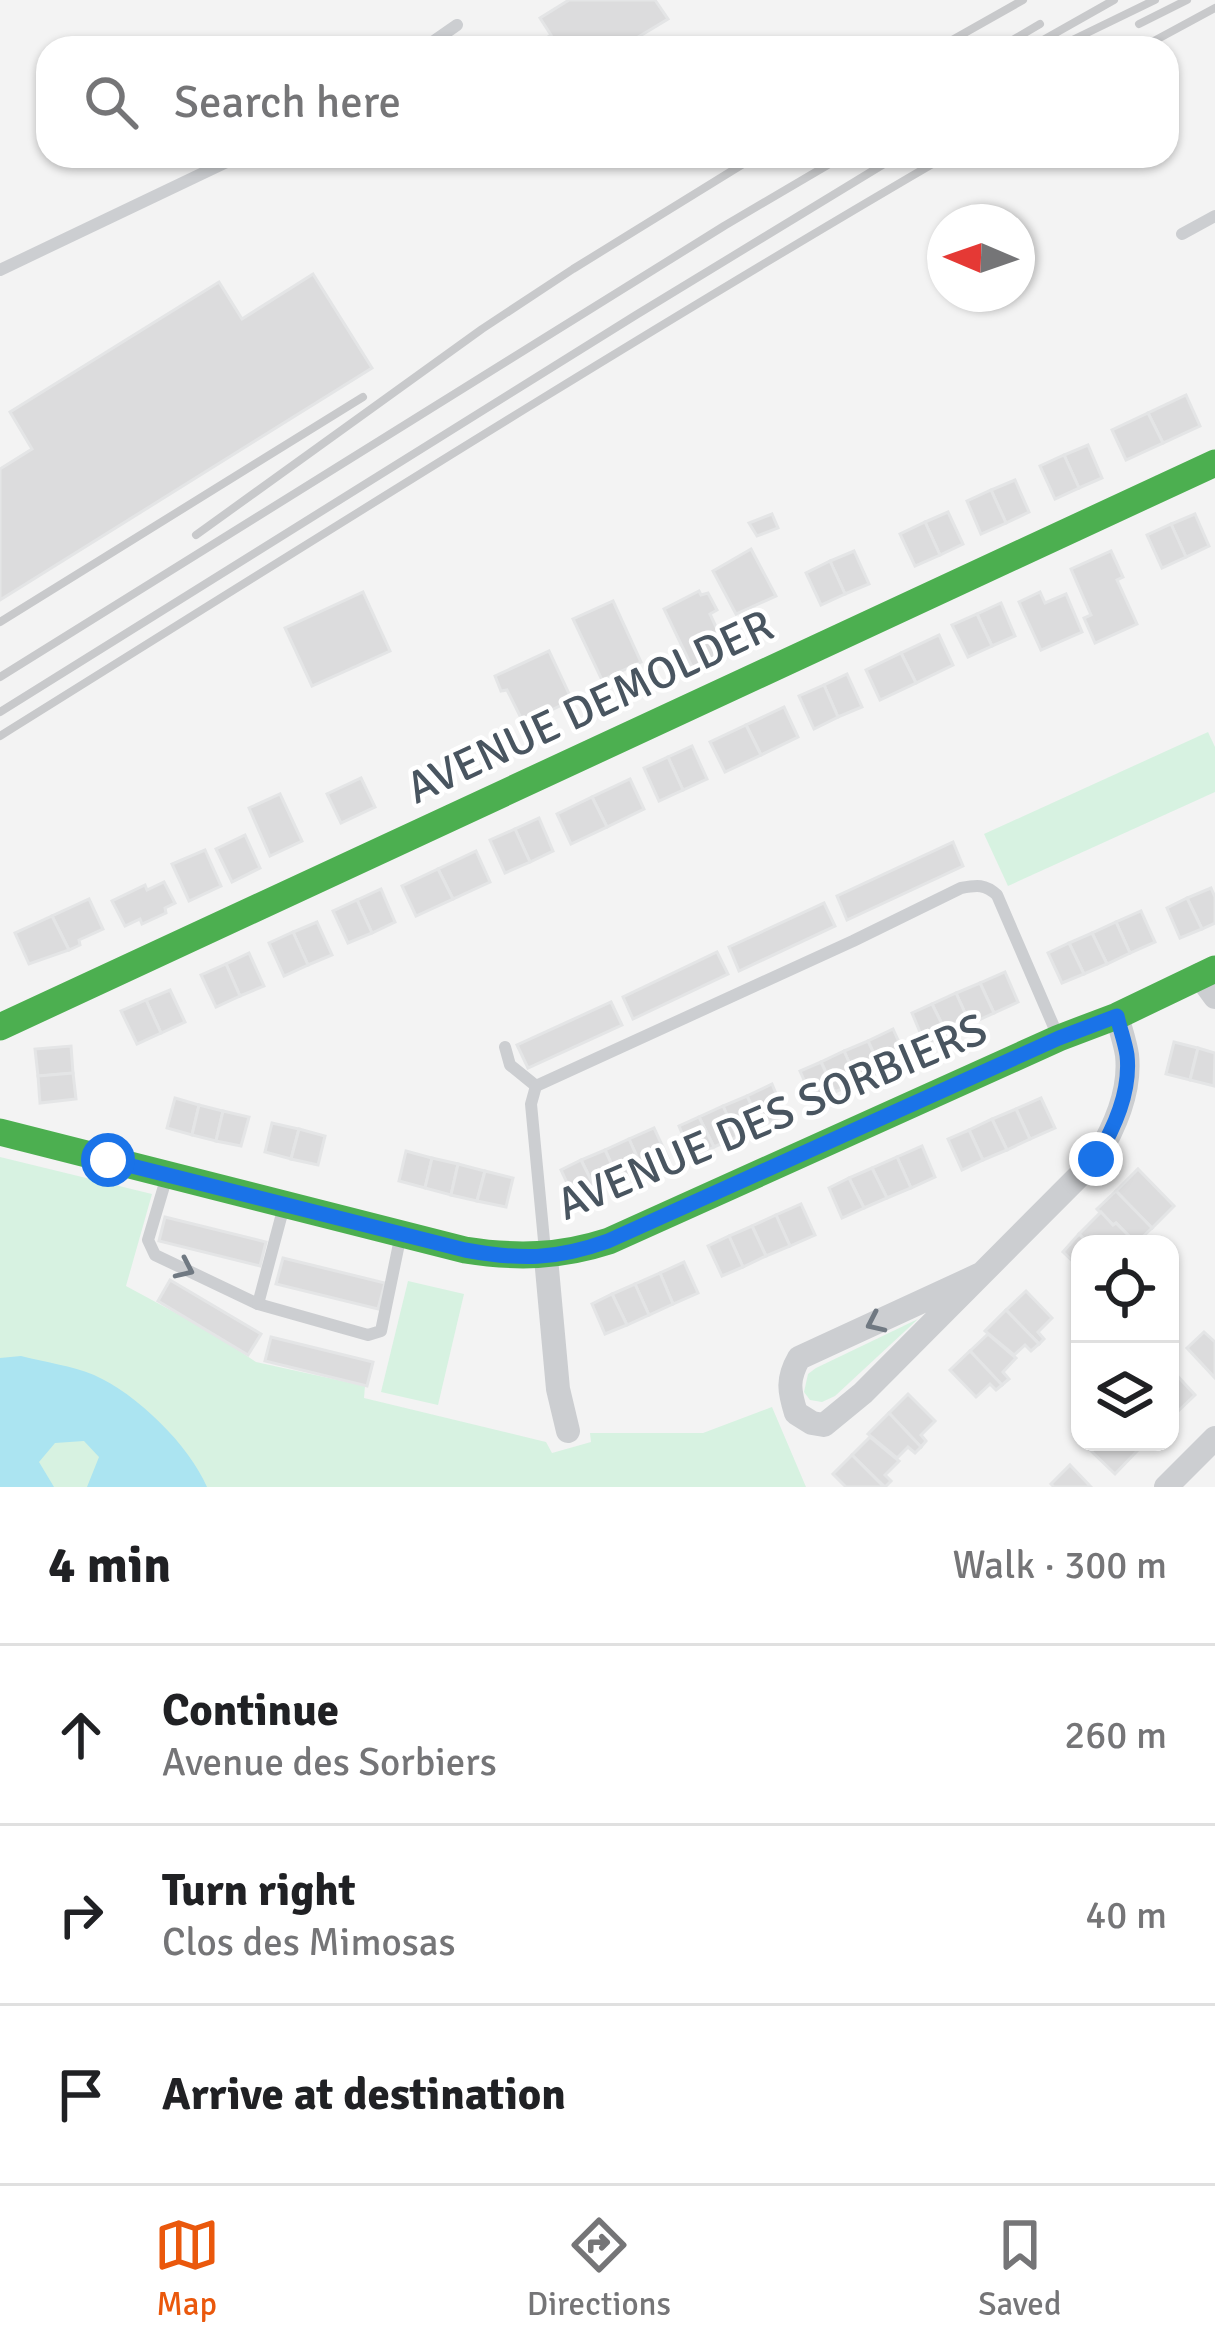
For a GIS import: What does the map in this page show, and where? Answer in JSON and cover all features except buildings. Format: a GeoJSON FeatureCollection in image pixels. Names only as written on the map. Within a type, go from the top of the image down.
{"type":"FeatureCollection","features":[{"type":"Feature","properties":{"kind":"street","name":"AVENUE DEMOLDER"},"geometry":{"type":"LineString","coordinates":[[0,1027],[1215,463]]}},
{"type":"Feature","properties":{"kind":"street","name":"AVENUE DES SORBIERS"},"geometry":{"type":"LineString","coordinates":[[0,1132],[401,1234],[510,1258],[546,1258],[608,1241],[1059,1038],[1210,980]]}},
{"type":"Feature","properties":{"kind":"street"},"geometry":{"type":"LineString","coordinates":[[981,1274],[799,1358],[790,1374],[796,1413],[824,1425],[863,1393],[1096,1159],[1113,1130],[1123,1098],[1127,1058],[1117,1016]]}},
{"type":"Feature","properties":{"kind":"street"},"geometry":{"type":"LineString","coordinates":[[546,1258],[554,1356],[568,1431]]}},
{"type":"Feature","properties":{"kind":"street"},"geometry":{"type":"LineString","coordinates":[[1166,1487],[1215,1438]]}},
{"type":"Feature","properties":{"kind":"lane"},"geometry":{"type":"LineString","coordinates":[[442,36],[458,25]]}},
{"type":"Feature","properties":{"kind":"lane"},"geometry":{"type":"LineString","coordinates":[[0,270],[213,168]]}},
{"type":"Feature","properties":{"kind":"lane"},"geometry":{"type":"LineString","coordinates":[[1182,234],[1215,216]]}},
{"type":"Feature","properties":{"kind":"lane"},"geometry":{"type":"LineString","coordinates":[[546,1258],[531,1104],[536,1086],[961,888],[988,887],[997,895],[1059,1038]]}},
{"type":"Feature","properties":{"kind":"lane"},"geometry":{"type":"LineString","coordinates":[[505,1047],[510,1065],[536,1086]]}},
{"type":"Feature","properties":{"kind":"lane"},"geometry":{"type":"LineString","coordinates":[[167,1175],[148,1240],[154,1255],[258,1304],[368,1335],[381,1331],[401,1234]]}},
{"type":"Feature","properties":{"kind":"lane"},"geometry":{"type":"LineString","coordinates":[[258,1304],[284,1205]]}},
{"type":"Feature","properties":{"kind":"green space"},"geometry":{"type":"Polygon","coordinates":[[[1208,732],[1215,747],[1215,792],[1008,886],[984,834],[1208,732]]]}},
{"type":"Feature","properties":{"kind":"green space"},"geometry":{"type":"Polygon","coordinates":[[[0,1157],[152,1194],[126,1286],[256,1362],[365,1386],[364,1398],[546,1442],[552,1453],[591,1442],[590,1433],[703,1433],[772,1407],[806,1487],[0,1487],[0,1157]]]}},
{"type":"Feature","properties":{"kind":"green space"},"geometry":{"type":"Polygon","coordinates":[[[408,1281],[464,1294],[438,1405],[381,1392],[408,1281]]]}},
{"type":"Feature","properties":{"kind":"green space"},"geometry":{"type":"Polygon","coordinates":[[[918,1319],[835,1396],[822,1402],[810,1400],[804,1392],[808,1374],[816,1368],[918,1319]]]}},
{"type":"Feature","properties":{"kind":"water"},"geometry":{"type":"Polygon","coordinates":[[[21,1356],[86,1372],[127,1395],[175,1438],[207,1487],[87,1487],[99,1457],[84,1441],[55,1443],[39,1462],[54,1487],[0,1487],[0,1358],[21,1356]]]}},
{"type":"Feature","properties":{"kind":"railway"},"geometry":{"type":"LineString","coordinates":[[959,36],[1023,0]]}},
{"type":"Feature","properties":{"kind":"railway"},"geometry":{"type":"LineString","coordinates":[[1050,36],[1114,0]]}},
{"type":"Feature","properties":{"kind":"railway"},"geometry":{"type":"LineString","coordinates":[[1081,36],[1155,0]]}},
{"type":"Feature","properties":{"kind":"railway"},"geometry":{"type":"LineString","coordinates":[[1139,24],[1187,0]]}},
{"type":"Feature","properties":{"kind":"railway"},"geometry":{"type":"LineString","coordinates":[[1163,36],[1215,8]]}},
{"type":"Feature","properties":{"kind":"railway"},"geometry":{"type":"LineString","coordinates":[[1020,36],[1040,24]]}},
{"type":"Feature","properties":{"kind":"railway"},"geometry":{"type":"LineString","coordinates":[[196,535],[482,329],[737,168]]}},
{"type":"Feature","properties":{"kind":"railway"},"geometry":{"type":"LineString","coordinates":[[0,677],[823,168]]}},
{"type":"Feature","properties":{"kind":"railway"},"geometry":{"type":"LineString","coordinates":[[0,712],[877,168]]}},
{"type":"Feature","properties":{"kind":"railway"},"geometry":{"type":"LineString","coordinates":[[0,736],[589,370],[926,168]]}},
{"type":"Feature","properties":{"kind":"railway"},"geometry":{"type":"LineString","coordinates":[[0,622],[363,397]]}},
{"type":"Feature","properties":{"kind":"traffic: fast"},"geometry":{"type":"LineString","coordinates":[[0,1027],[1215,463]]}},
{"type":"Feature","properties":{"kind":"traffic: fast"},"geometry":{"type":"LineString","coordinates":[[0,1132],[465,1250],[555,1253],[609,1241],[1215,969]]}},
{"type":"Feature","properties":{"kind":"route"},"geometry":{"type":"LineString","coordinates":[[108,1160],[465,1250],[546,1258],[608,1241],[1117,1016],[1127,1058],[1123,1098],[1113,1130],[1096,1159]]}}]}
